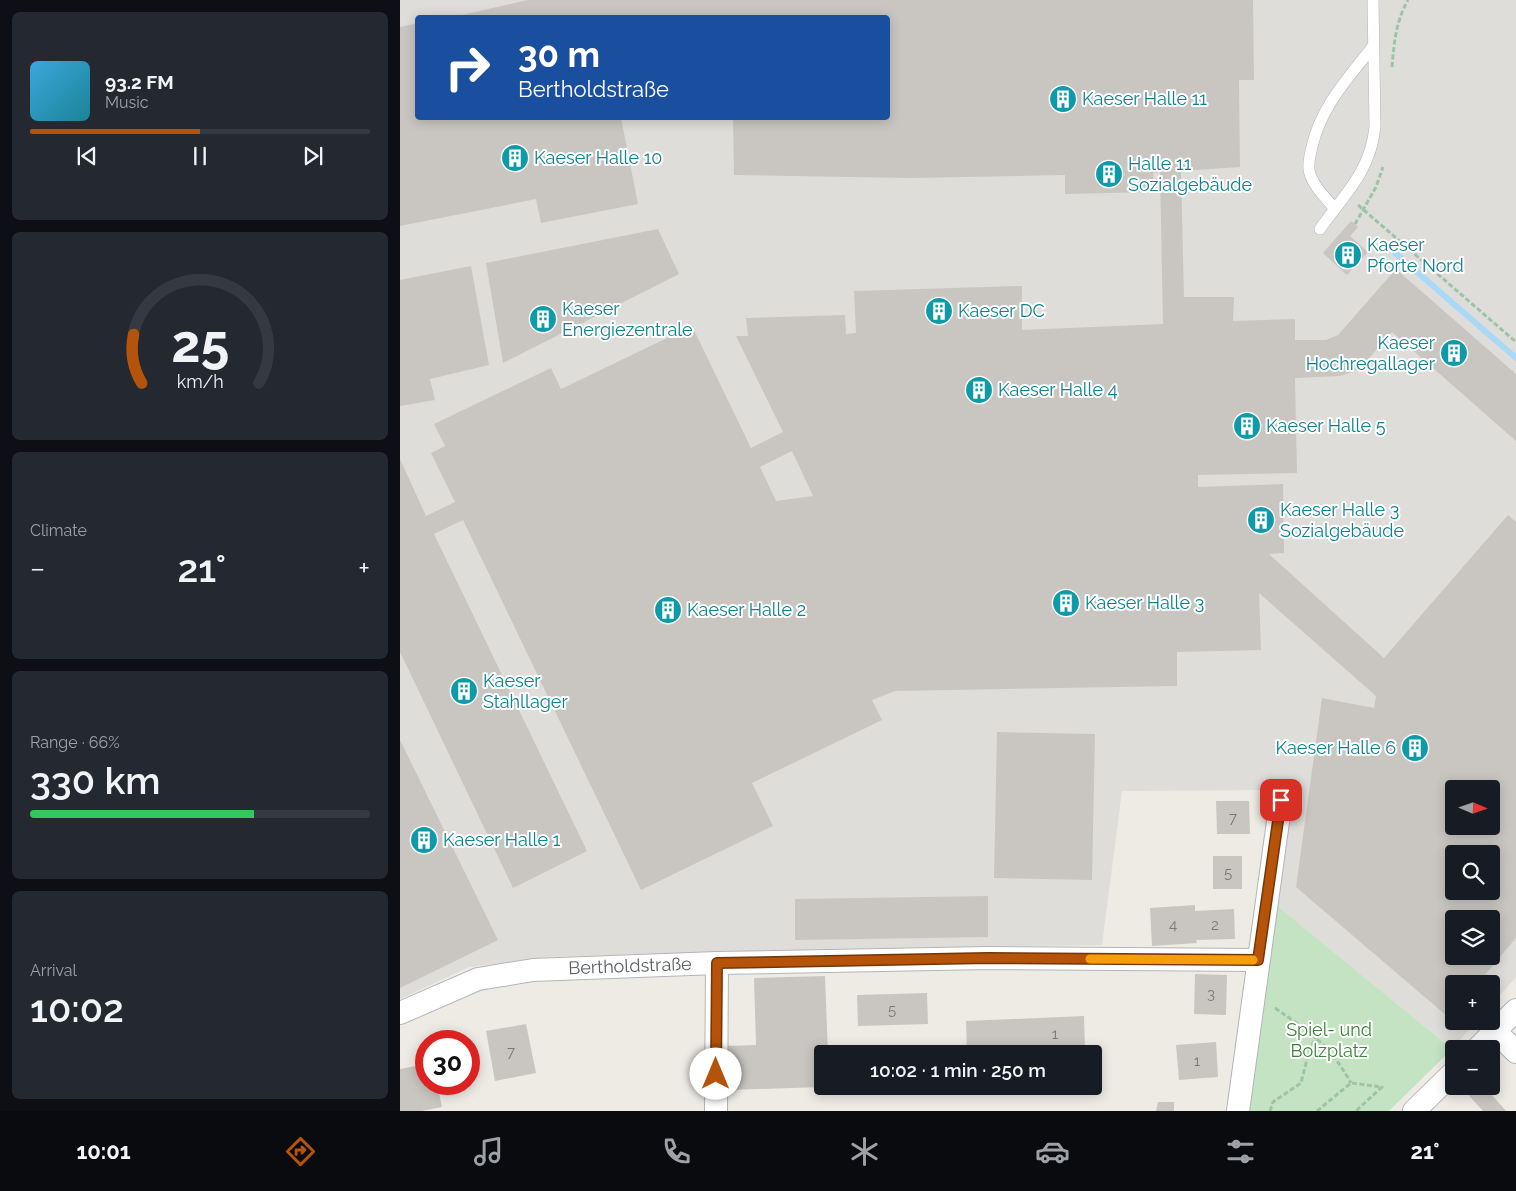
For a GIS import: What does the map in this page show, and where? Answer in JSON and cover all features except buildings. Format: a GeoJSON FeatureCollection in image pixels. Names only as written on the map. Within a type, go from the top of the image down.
{"type":"FeatureCollection","features":[{"type":"Feature","properties":{"kind":"street"},"geometry":{"type":"LineString","coordinates":[[1238,1111],[1281,800]]}},
{"type":"Feature","properties":{"kind":"street","name":"Bertholdstraße"},"geometry":{"type":"LineString","coordinates":[[400,1013],[478,979],[533,970],[717,963],[988,958],[1258,960]]}},
{"type":"Feature","properties":{"kind":"street"},"geometry":{"type":"LineString","coordinates":[[716,1111],[717,963]]}},
{"type":"Feature","properties":{"kind":"street"},"geometry":{"type":"LineString","coordinates":[[1486,1040],[1516,1010]]}},
{"type":"Feature","properties":{"kind":"street"},"geometry":{"type":"LineString","coordinates":[[1495,1031],[1516,1052]]}},
{"type":"Feature","properties":{"kind":"street"},"geometry":{"type":"LineString","coordinates":[[1414,1111],[1445,1081]]}},
{"type":"Feature","properties":{"kind":"lane"},"geometry":{"type":"LineString","coordinates":[[1320,229],[1334,208],[1346,196],[1368,161],[1373,145],[1375,127],[1373,0]]}},
{"type":"Feature","properties":{"kind":"lane"},"geometry":{"type":"LineString","coordinates":[[1334,208],[1319,191],[1308,164],[1317,126],[1325,109],[1373,46]]}},
{"type":"Feature","properties":{"kind":"path"},"geometry":{"type":"LineString","coordinates":[[1400,14],[1408,0]]}},
{"type":"Feature","properties":{"kind":"path"},"geometry":{"type":"LineString","coordinates":[[1346,196],[1516,342]]}},
{"type":"Feature","properties":{"kind":"path"},"geometry":{"type":"LineString","coordinates":[[1254,998],[1263,999],[1316,1036],[1338,1060],[1351,1083]]}},
{"type":"Feature","properties":{"kind":"path"},"geometry":{"type":"LineString","coordinates":[[1270,1111],[1273,1102],[1301,1083],[1308,1055],[1316,1036]]}},
{"type":"Feature","properties":{"kind":"path"},"geometry":{"type":"LineString","coordinates":[[1317,1111],[1351,1083],[1382,1087],[1356,1111]]}},
{"type":"Feature","properties":{"kind":"shaded area"},"geometry":{"type":"Polygon","coordinates":[[[400,0],[1516,0],[1516,977],[1500,995],[1500,975],[1445,975],[1445,1030],[1469,1030],[1460,1040],[1445,1040],[1445,1043],[1275,904],[1290,790],[1122,791],[1102,945],[837,949],[547,957],[469,967],[400,999],[400,0]]]}},
{"type":"Feature","properties":{"kind":"green space","name":"Spiel- und Bolzplatz"},"geometry":{"type":"Polygon","coordinates":[[[1275,904],[1445,1043],[1445,1056],[1389,1111],[1248,1111],[1275,904]]]}},
{"type":"Feature","properties":{"kind":"waterway"},"geometry":{"type":"LineString","coordinates":[[1395,253],[1516,358]]}},
{"type":"Feature","properties":{"kind":"slow traffic"},"geometry":{"type":"LineString","coordinates":[[1090,959],[1253,960]]}},
{"type":"Feature","properties":{"kind":"place","name":"Kaeser Halle 11"},"geometry":{"type":"Point","coordinates":[1063,99]}},
{"type":"Feature","properties":{"kind":"place","name":"Kaeser Halle 10"},"geometry":{"type":"Point","coordinates":[515,158]}},
{"type":"Feature","properties":{"kind":"place","name":"Halle 11 Sozialgebäude"},"geometry":{"type":"Point","coordinates":[1109,174]}},
{"type":"Feature","properties":{"kind":"place","name":"Kaeser Pforte Nord"},"geometry":{"type":"Point","coordinates":[1348,255]}},
{"type":"Feature","properties":{"kind":"place","name":"Kaeser DC"},"geometry":{"type":"Point","coordinates":[939,311]}},
{"type":"Feature","properties":{"kind":"place","name":"Kaeser Energiezentrale"},"geometry":{"type":"Point","coordinates":[543,319]}},
{"type":"Feature","properties":{"kind":"place","name":"Kaeser Hochregallager"},"geometry":{"type":"Point","coordinates":[1454,353]}},
{"type":"Feature","properties":{"kind":"place","name":"Kaeser Halle 4"},"geometry":{"type":"Point","coordinates":[979,390]}},
{"type":"Feature","properties":{"kind":"place","name":"Kaeser Halle 5"},"geometry":{"type":"Point","coordinates":[1247,426]}},
{"type":"Feature","properties":{"kind":"place","name":"Kaeser Halle 3 Sozialgebäude"},"geometry":{"type":"Point","coordinates":[1261,520]}},
{"type":"Feature","properties":{"kind":"place","name":"Kaeser Halle 3"},"geometry":{"type":"Point","coordinates":[1066,603]}},
{"type":"Feature","properties":{"kind":"place","name":"Kaeser Halle 2"},"geometry":{"type":"Point","coordinates":[668,610]}},
{"type":"Feature","properties":{"kind":"place","name":"Kaeser Stahllager"},"geometry":{"type":"Point","coordinates":[464,691]}},
{"type":"Feature","properties":{"kind":"place","name":"Kaeser Halle 6"},"geometry":{"type":"Point","coordinates":[1415,748]}},
{"type":"Feature","properties":{"kind":"place","name":"Kaeser Halle 1"},"geometry":{"type":"Point","coordinates":[424,840]}},
{"type":"Feature","properties":{"kind":"route"},"geometry":{"type":"LineString","coordinates":[[716,1074],[717,963],[988,958],[1258,960],[1281,800]]}}]}
